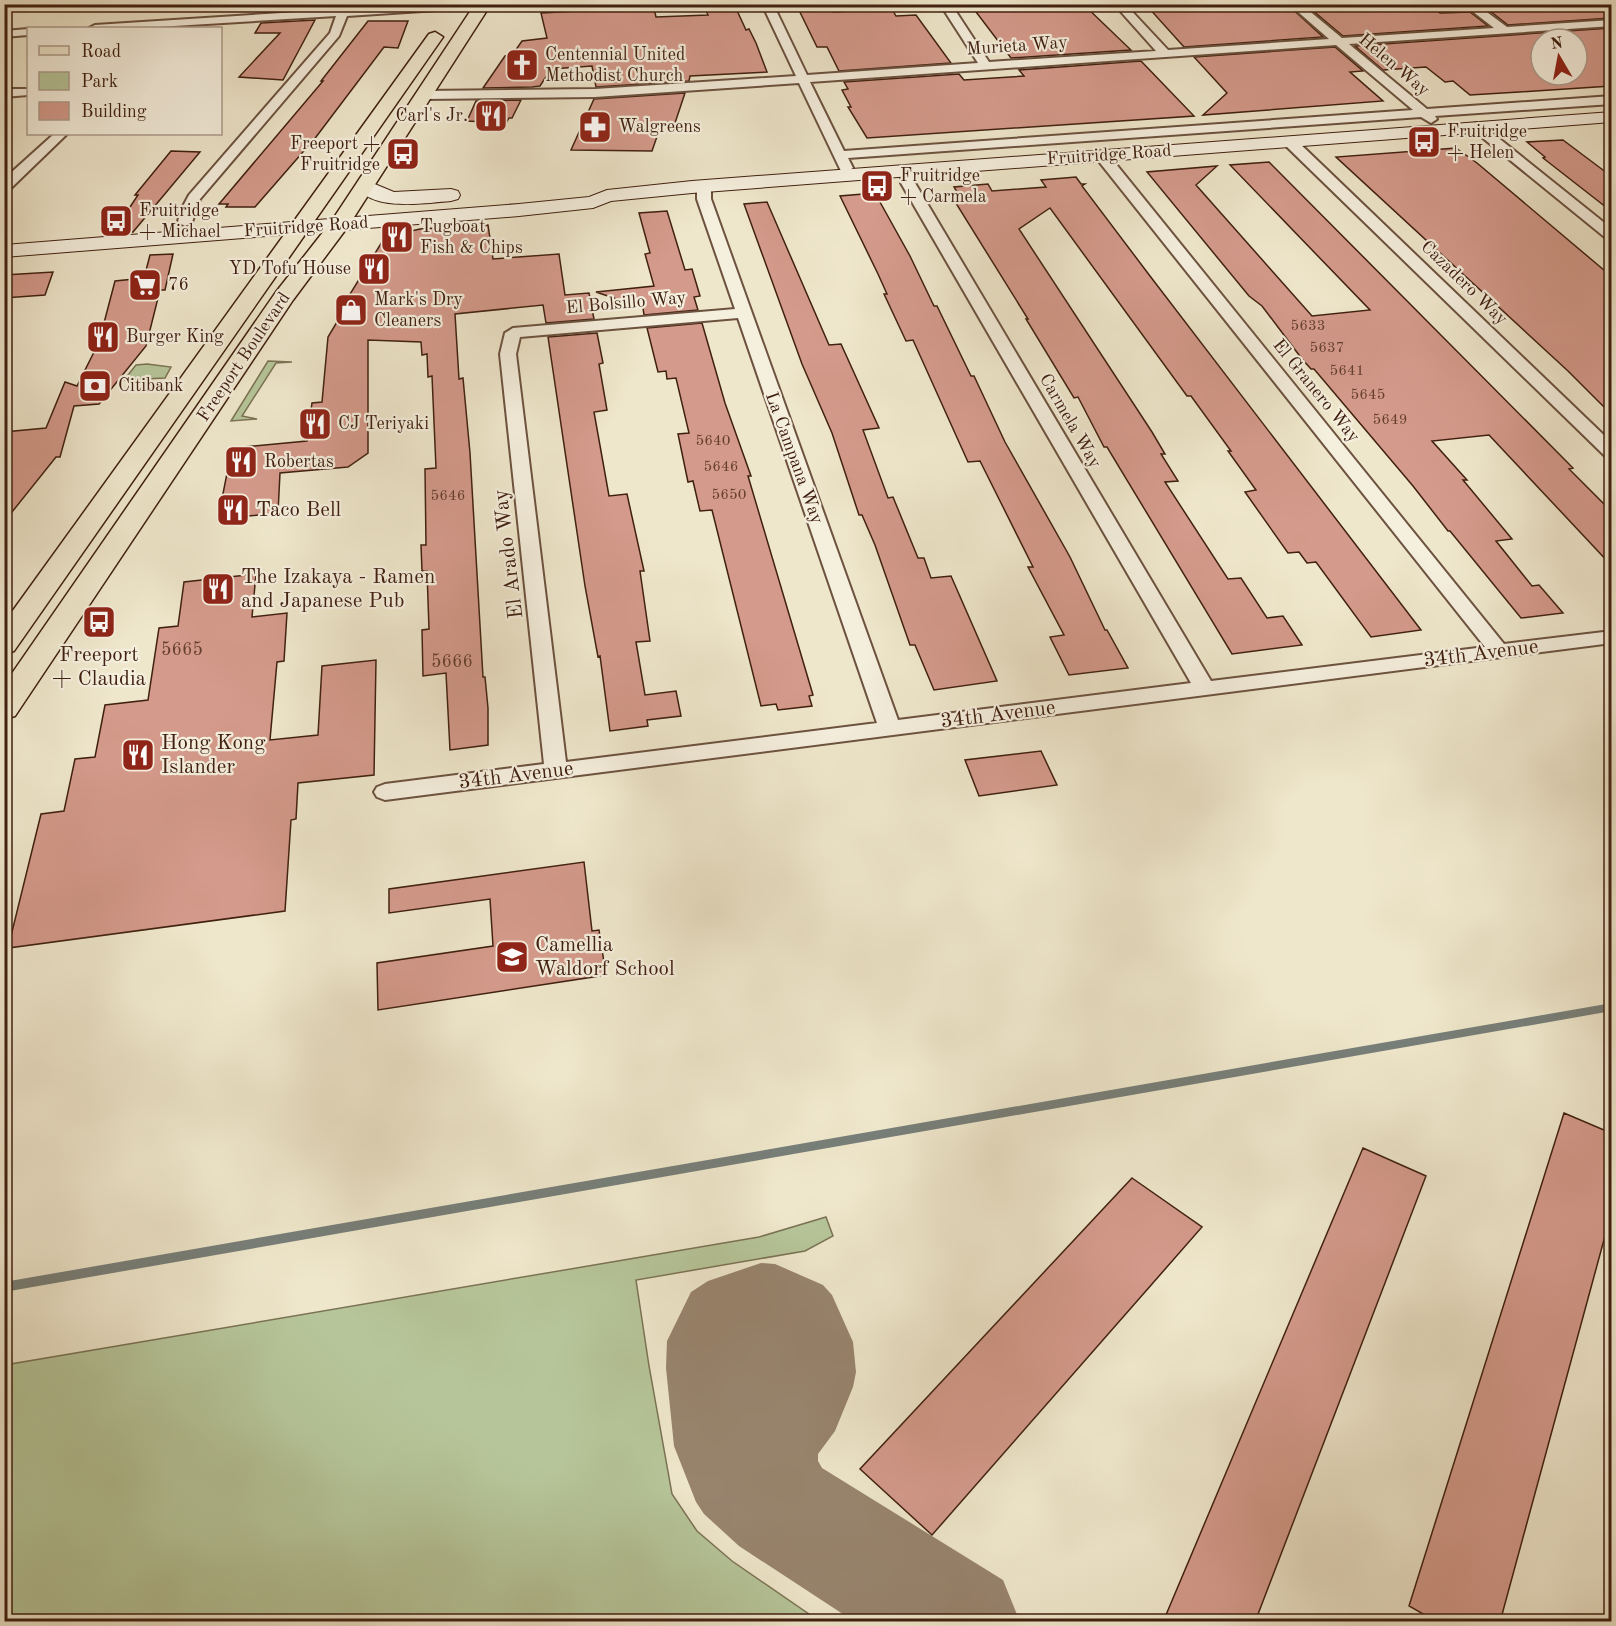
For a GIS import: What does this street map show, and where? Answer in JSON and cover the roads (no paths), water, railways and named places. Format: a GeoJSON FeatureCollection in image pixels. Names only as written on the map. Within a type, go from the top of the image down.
{"type":"FeatureCollection","features":[{"type":"Feature","properties":{"kind":"main road","name":"Freeport Boulevard"},"geometry":{"type":"LineString","coordinates":[[8,700],[284,297],[345,217],[435,75],[483,5]]}},
{"type":"Feature","properties":{"kind":"main road","name":"Freeport Boulevard"},"geometry":{"type":"LineString","coordinates":[[4,645],[456,6]]}},
{"type":"Feature","properties":{"kind":"main road","name":"Fruitridge Road"},"geometry":{"type":"LineString","coordinates":[[4,252],[304,220],[563,206],[593,202],[607,196],[704,186],[1611,117]]}},
{"type":"Feature","properties":{"kind":"main road"},"geometry":{"type":"LineString","coordinates":[[365,186],[375,194],[390,197],[412,198],[470,194]]}},
{"type":"Feature","properties":{"kind":"main road","name":"Fruitridge Road"},"geometry":{"type":"LineString","coordinates":[[345,217],[550,193],[587,191],[607,196]]}},
{"type":"Feature","properties":{"kind":"main road"},"geometry":{"type":"LineString","coordinates":[[516,192],[550,193]]}},
{"type":"Feature","properties":{"kind":"main road","name":"Fruitridge Road"},"geometry":{"type":"LineString","coordinates":[[4,242],[185,222],[304,220]]}},
{"type":"Feature","properties":{"kind":"street"},"geometry":{"type":"LineString","coordinates":[[767,4],[849,175]]}},
{"type":"Feature","properties":{"kind":"street"},"geometry":{"type":"LineString","coordinates":[[945,4],[986,66]]}},
{"type":"Feature","properties":{"kind":"street"},"geometry":{"type":"LineString","coordinates":[[1119,4],[1165,54]]}},
{"type":"Feature","properties":{"kind":"street","name":"Helen Way"},"geometry":{"type":"LineString","coordinates":[[1294,4],[1445,130]]}},
{"type":"Feature","properties":{"kind":"street"},"geometry":{"type":"LineString","coordinates":[[1468,4],[1506,31]]}},
{"type":"Feature","properties":{"kind":"street"},"geometry":{"type":"LineString","coordinates":[[130,27],[483,5]]}},
{"type":"Feature","properties":{"kind":"street"},"geometry":{"type":"LineString","coordinates":[[166,26],[169,11]]}},
{"type":"Feature","properties":{"kind":"street"},"geometry":{"type":"LineString","coordinates":[[185,222],[194,198],[335,34],[342,14]]}},
{"type":"Feature","properties":{"kind":"street","name":"Murieta Way"},"geometry":{"type":"LineString","coordinates":[[424,95],[595,93],[1611,23]]}},
{"type":"Feature","properties":{"kind":"street"},"geometry":{"type":"LineString","coordinates":[[4,34],[27,32]]}},
{"type":"Feature","properties":{"kind":"street"},"geometry":{"type":"LineString","coordinates":[[4,93],[27,92]]}},
{"type":"Feature","properties":{"kind":"street"},"geometry":{"type":"LineString","coordinates":[[839,155],[1611,100]]}},
{"type":"Feature","properties":{"kind":"street"},"geometry":{"type":"LineString","coordinates":[[1477,127],[1611,236]]}},
{"type":"Feature","properties":{"kind":"street"},"geometry":{"type":"LineString","coordinates":[[4,187],[60,135]]}},
{"type":"Feature","properties":{"kind":"street","name":"Cazadero Way"},"geometry":{"type":"LineString","coordinates":[[1290,142],[1611,453]]}},
{"type":"Feature","properties":{"kind":"street","name":"El Granero Way"},"geometry":{"type":"LineString","coordinates":[[1102,156],[1499,651]]}},
{"type":"Feature","properties":{"kind":"street"},"geometry":{"type":"LineString","coordinates":[[14,161],[34,159]]}},
{"type":"Feature","properties":{"kind":"street","name":"Carmela Way"},"geometry":{"type":"LineString","coordinates":[[908,170],[908,183],[1205,689]]}},
{"type":"Feature","properties":{"kind":"street","name":"La Campana Way"},"geometry":{"type":"LineString","coordinates":[[704,186],[704,199],[742,313],[890,729]]}},
{"type":"Feature","properties":{"kind":"street","name":"El Bolsillo Way"},"geometry":{"type":"LineString","coordinates":[[513,333],[742,313]]}},
{"type":"Feature","properties":{"kind":"street","name":"El Arado Way"},"geometry":{"type":"LineString","coordinates":[[513,333],[508,354],[556,771]]}},
{"type":"Feature","properties":{"kind":"street","name":"34th Avenue"},"geometry":{"type":"LineString","coordinates":[[385,792],[1611,637]]}},
{"type":"Feature","properties":{"kind":"waterway"},"geometry":{"type":"LineString","coordinates":[[4,1287],[1612,1007]]}},
{"type":"Feature","properties":{"kind":"place","name":"Centennial United Methodist Church"},"geometry":{"type":"Point","coordinates":[522,65]}},
{"type":"Feature","properties":{"kind":"place","name":"Carl's Jr."},"geometry":{"type":"Point","coordinates":[491,116]}},
{"type":"Feature","properties":{"kind":"place","name":"Walgreens"},"geometry":{"type":"Point","coordinates":[595,127]}},
{"type":"Feature","properties":{"kind":"place","name":"Fruitridge + Helen"},"geometry":{"type":"Point","coordinates":[1424,142]}},
{"type":"Feature","properties":{"kind":"place","name":"Freeport + Fruitridge"},"geometry":{"type":"Point","coordinates":[403,154]}},
{"type":"Feature","properties":{"kind":"place","name":"Fruitridge + Carmela"},"geometry":{"type":"Point","coordinates":[877,186]}},
{"type":"Feature","properties":{"kind":"place","name":"Fruitridge + Michael"},"geometry":{"type":"Point","coordinates":[116,221]}},
{"type":"Feature","properties":{"kind":"place","name":"Tugboat Fish & Chips"},"geometry":{"type":"Point","coordinates":[397,237]}},
{"type":"Feature","properties":{"kind":"place","name":"YD Tofu House"},"geometry":{"type":"Point","coordinates":[374,269]}},
{"type":"Feature","properties":{"kind":"place","name":"76"},"geometry":{"type":"Point","coordinates":[145,285]}},
{"type":"Feature","properties":{"kind":"place","name":"Mark's Dry Cleaners"},"geometry":{"type":"Point","coordinates":[351,310]}},
{"type":"Feature","properties":{"kind":"place","name":"Burger King"},"geometry":{"type":"Point","coordinates":[103,337]}},
{"type":"Feature","properties":{"kind":"place","name":"Citibank"},"geometry":{"type":"Point","coordinates":[95,386]}},
{"type":"Feature","properties":{"kind":"place","name":"CJ Teriyaki"},"geometry":{"type":"Point","coordinates":[315,424]}},
{"type":"Feature","properties":{"kind":"place","name":"Robertas"},"geometry":{"type":"Point","coordinates":[241,462]}},
{"type":"Feature","properties":{"kind":"place","name":"Taco Bell"},"geometry":{"type":"Point","coordinates":[233,510]}},
{"type":"Feature","properties":{"kind":"place","name":"The Izakaya - Ramen and Japanese Pub"},"geometry":{"type":"Point","coordinates":[218,589]}},
{"type":"Feature","properties":{"kind":"place","name":"Freeport + Claudia"},"geometry":{"type":"Point","coordinates":[99,622]}},
{"type":"Feature","properties":{"kind":"place","name":"Hong Kong Islander"},"geometry":{"type":"Point","coordinates":[138,755]}},
{"type":"Feature","properties":{"kind":"place","name":"Camellia Waldorf School"},"geometry":{"type":"Point","coordinates":[512,957]}}]}
